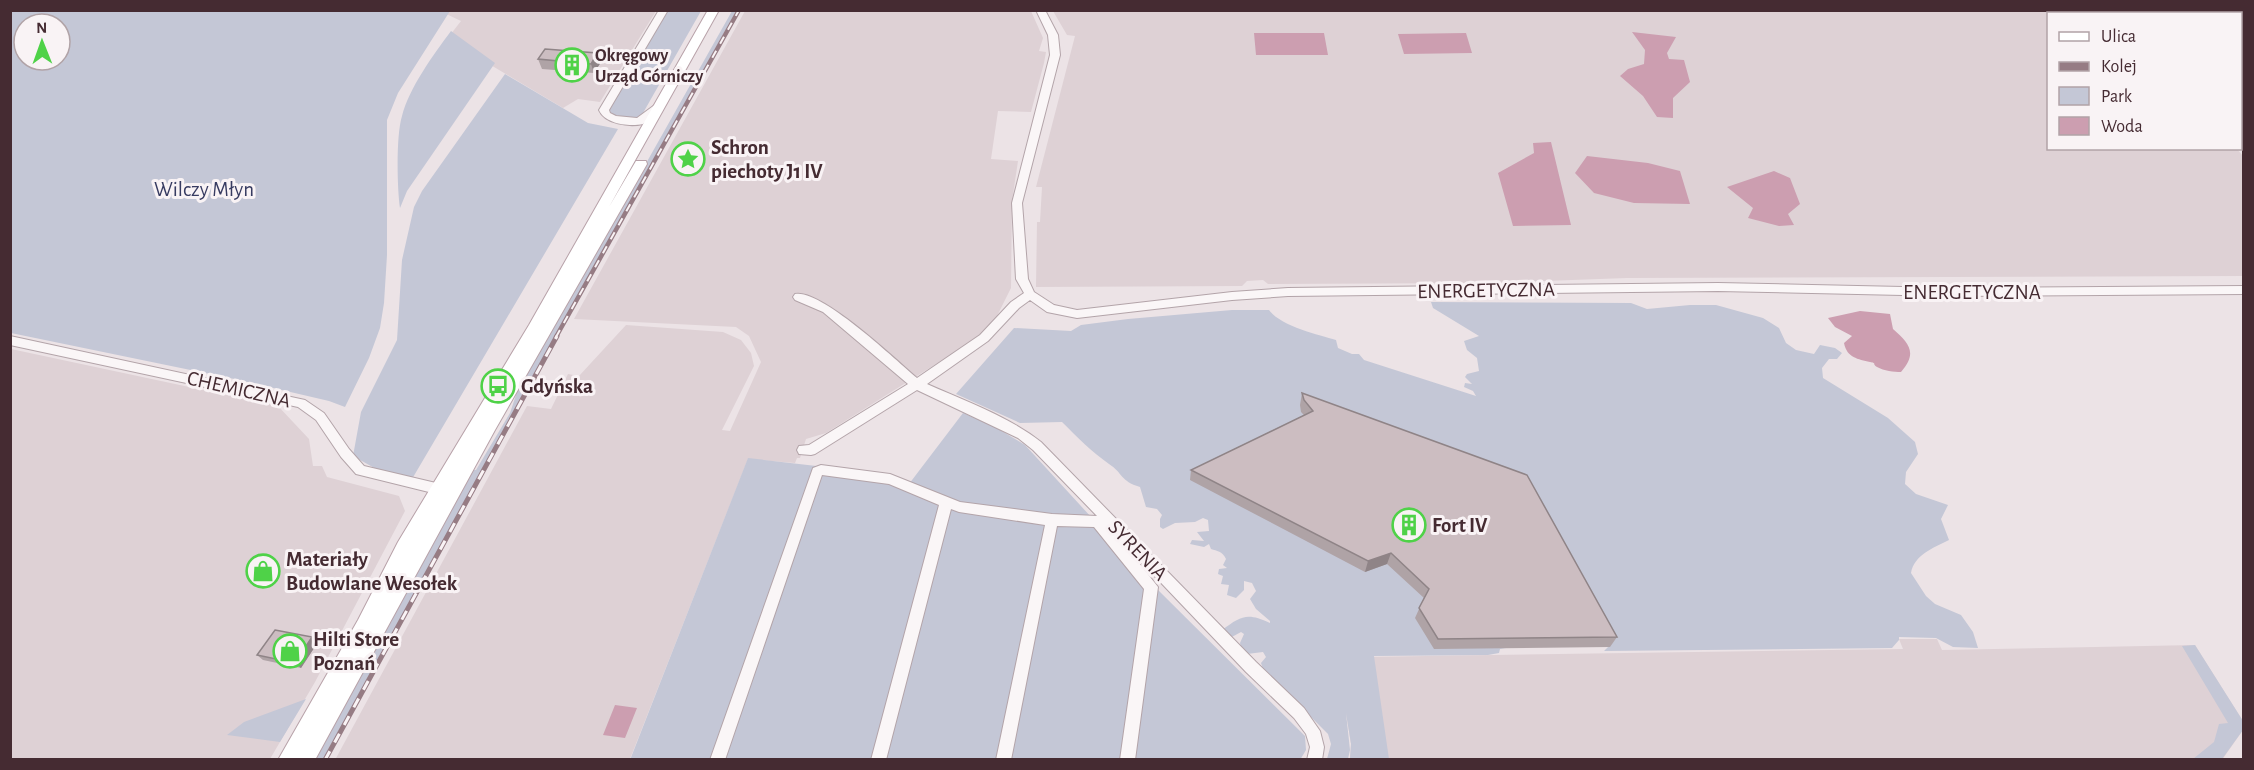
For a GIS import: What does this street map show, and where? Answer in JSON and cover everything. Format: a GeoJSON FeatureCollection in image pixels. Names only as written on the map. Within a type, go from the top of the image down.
{"type":"FeatureCollection","features":[{"type":"Feature","properties":{"kind":"main road"},"geometry":{"type":"LineString","coordinates":[[287,759],[369,616],[437,489],[534,329],[714,10]]}},
{"type":"Feature","properties":{"kind":"main road"},"geometry":{"type":"LineString","coordinates":[[305,759],[725,10]]}},
{"type":"Feature","properties":{"kind":"street"},"geometry":{"type":"LineString","coordinates":[[664,10],[604,110],[606,115],[614,119],[639,122],[665,100]]}},
{"type":"Feature","properties":{"kind":"street"},"geometry":{"type":"LineString","coordinates":[[803,450],[811,450],[917,385],[986,337],[998,326],[1011,305],[1030,295],[1022,279],[1017,203],[1055,48],[1053,35],[1040,10]]}},
{"type":"Feature","properties":{"kind":"street"},"geometry":{"type":"LineString","coordinates":[[639,122],[642,140]]}},
{"type":"Feature","properties":{"kind":"street","name":"ENERGETYCZNA"},"geometry":{"type":"LineString","coordinates":[[1030,295],[1051,309],[1077,314],[1232,296],[1288,292],[1706,288],[1948,292],[2244,290]]}},
{"type":"Feature","properties":{"kind":"street","name":"SYRENIA"},"geometry":{"type":"LineString","coordinates":[[799,297],[827,309],[917,385],[1022,434],[1100,518],[1299,713],[1313,731],[1317,747],[1314,759]]}},
{"type":"Feature","properties":{"kind":"street","name":"CHEMICZNA"},"geometry":{"type":"LineString","coordinates":[[10,340],[301,403],[323,418],[350,461],[360,470],[437,489]]}},
{"type":"Feature","properties":{"kind":"street"},"geometry":{"type":"LineString","coordinates":[[717,759],[817,472],[820,470],[890,479],[959,507],[1052,520],[1100,518],[1151,587],[1127,759]]}},
{"type":"Feature","properties":{"kind":"street"},"geometry":{"type":"LineString","coordinates":[[440,519],[437,489],[463,477]]}},
{"type":"Feature","properties":{"kind":"street"},"geometry":{"type":"LineString","coordinates":[[878,759],[946,502]]}},
{"type":"Feature","properties":{"kind":"street"},"geometry":{"type":"LineString","coordinates":[[1003,759],[1052,520]]}},
{"type":"Feature","properties":{"kind":"shaded area"},"geometry":{"type":"Polygon","coordinates":[[[440,11],[656,11],[600,102],[578,99],[563,108],[447,39],[461,21],[440,11]]]}},
{"type":"Feature","properties":{"kind":"shaded area"},"geometry":{"type":"Polygon","coordinates":[[[745,11],[1031,11],[1043,38],[1039,51],[1046,52],[1031,112],[998,111],[991,159],[1018,161],[1012,201],[1011,288],[990,330],[826,433],[806,439],[800,458],[797,458],[795,463],[748,459],[630,759],[335,760],[527,406],[551,409],[568,374],[579,376],[626,325],[723,332],[741,340],[751,353],[754,366],[722,430],[730,431],[761,362],[749,336],[736,327],[574,319],[745,11]]]}},
{"type":"Feature","properties":{"kind":"shaded area"},"geometry":{"type":"Polygon","coordinates":[[[1053,11],[2092,11],[2094,12],[2047,12],[2047,150],[2238,150],[2243,156],[2243,276],[1627,278],[1489,283],[1268,284],[1263,280],[1247,281],[1242,286],[1036,287],[1037,222],[1040,222],[1042,187],[1036,187],[1075,36],[1067,35],[1053,11]]]}},
{"type":"Feature","properties":{"kind":"shaded area"},"geometry":{"type":"Polygon","coordinates":[[[2243,11],[2243,103],[2242,12],[2162,12],[2243,11]]]}},
{"type":"Feature","properties":{"kind":"shaded area"},"geometry":{"type":"Polygon","coordinates":[[[11,349],[278,406],[309,439],[313,466],[322,466],[327,477],[399,496],[405,511],[315,682],[270,759],[11,760],[11,349]]]}},
{"type":"Feature","properties":{"kind":"shaded area"},"geometry":{"type":"Polygon","coordinates":[[[1899,639],[1937,639],[1942,650],[2195,645],[2243,721],[2243,730],[2222,760],[1350,759],[1351,744],[1342,687],[1301,688],[1295,658],[1903,649],[1899,639]]]}},
{"type":"Feature","properties":{"kind":"green space","name":"Wilczy Młyn"},"geometry":{"type":"Polygon","coordinates":[[[11,10],[450,11],[398,93],[387,120],[387,255],[384,303],[380,328],[369,358],[345,407],[329,401],[11,333],[11,10]]]}},
{"type":"Feature","properties":{"kind":"green space"},"geometry":{"type":"Polygon","coordinates":[[[668,11],[701,11],[643,113],[636,118],[614,115],[609,111],[610,105],[668,11]]]}},
{"type":"Feature","properties":{"kind":"green space"},"geometry":{"type":"Polygon","coordinates":[[[732,11],[736,11],[323,759],[313,760],[473,470],[476,470],[510,413],[517,392],[732,11]]]}},
{"type":"Feature","properties":{"kind":"green space"},"geometry":{"type":"Polygon","coordinates":[[[451,31],[495,63],[407,191],[400,208],[399,136],[405,105],[416,83],[451,31]]]}},
{"type":"Feature","properties":{"kind":"green space"},"geometry":{"type":"Polygon","coordinates":[[[505,74],[588,123],[618,129],[412,479],[378,470],[353,456],[361,412],[397,340],[402,260],[414,207],[422,191],[505,74]]]}},
{"type":"Feature","properties":{"kind":"green space"},"geometry":{"type":"Polygon","coordinates":[[[1431,302],[1631,303],[1647,309],[1716,305],[1763,318],[1779,328],[1786,343],[1796,350],[1814,354],[1820,345],[1835,348],[1842,353],[1837,359],[1829,359],[1822,368],[1823,378],[1888,418],[1915,442],[1918,454],[1906,472],[1905,484],[1916,494],[1948,505],[1941,519],[1949,540],[1920,557],[1911,573],[1926,596],[1935,604],[1961,615],[1973,632],[1978,648],[1953,647],[1936,638],[1899,637],[1892,648],[1604,651],[1609,646],[1517,646],[1500,649],[1499,653],[1488,655],[1374,656],[1389,759],[1350,759],[1351,744],[1346,713],[1350,750],[1348,759],[1327,759],[1331,744],[1328,734],[1263,669],[1261,663],[1266,657],[1263,652],[1247,654],[1242,651],[1240,643],[1244,634],[1241,632],[1230,638],[1222,630],[1244,617],[1255,617],[1270,623],[1270,621],[1256,609],[1250,599],[1256,591],[1252,583],[1244,581],[1244,590],[1236,598],[1227,595],[1229,585],[1221,584],[1223,576],[1218,574],[1219,569],[1227,568],[1223,565],[1226,559],[1223,554],[1211,549],[1209,544],[1204,547],[1190,544],[1192,540],[1204,541],[1197,532],[1209,531],[1208,520],[1203,518],[1195,522],[1175,523],[1163,529],[1160,527],[1162,515],[1157,509],[1146,507],[1140,487],[1125,479],[1062,422],[1020,423],[956,394],[1014,328],[1071,331],[1081,325],[1128,319],[1232,310],[1269,310],[1282,321],[1310,333],[1336,340],[1338,348],[1352,354],[1359,354],[1364,360],[1476,396],[1473,391],[1464,387],[1465,383],[1472,384],[1465,377],[1467,374],[1479,371],[1477,358],[1467,350],[1464,341],[1479,336],[1433,308],[1431,302]]]}},
{"type":"Feature","properties":{"kind":"green space"},"geometry":{"type":"Polygon","coordinates":[[[963,413],[995,427],[1025,445],[1158,590],[1305,736],[1306,750],[1300,760],[630,760],[748,458],[825,467],[909,484],[963,413]]]}},
{"type":"Feature","properties":{"kind":"green space"},"geometry":{"type":"Polygon","coordinates":[[[2195,645],[2243,721],[2243,730],[2222,759],[2193,759],[2214,742],[2219,724],[2228,723],[2182,646],[2195,645]]]}},
{"type":"Feature","properties":{"kind":"green space"},"geometry":{"type":"Polygon","coordinates":[[[306,699],[280,742],[227,735],[244,722],[306,699]]]}},
{"type":"Feature","properties":{"kind":"water"},"geometry":{"type":"Polygon","coordinates":[[[1632,32],[1676,37],[1667,53],[1669,59],[1684,60],[1690,82],[1673,98],[1673,118],[1657,117],[1643,96],[1620,76],[1628,69],[1644,64],[1645,50],[1632,32]]]}},
{"type":"Feature","properties":{"kind":"water"},"geometry":{"type":"Polygon","coordinates":[[[1254,33],[1324,33],[1328,55],[1256,55],[1254,33]]]}},
{"type":"Feature","properties":{"kind":"water"},"geometry":{"type":"Polygon","coordinates":[[[1466,33],[1472,53],[1404,54],[1398,34],[1466,33]]]}},
{"type":"Feature","properties":{"kind":"water"},"geometry":{"type":"Polygon","coordinates":[[[1551,142],[1571,225],[1513,226],[1498,173],[1534,153],[1533,143],[1551,142]]]}},
{"type":"Feature","properties":{"kind":"water"},"geometry":{"type":"Polygon","coordinates":[[[1587,156],[1648,163],[1680,171],[1690,204],[1634,203],[1594,193],[1575,173],[1587,156]]]}},
{"type":"Feature","properties":{"kind":"water"},"geometry":{"type":"Polygon","coordinates":[[[1774,171],[1790,178],[1800,204],[1788,214],[1794,225],[1779,226],[1748,218],[1753,208],[1727,187],[1774,171]]]}},
{"type":"Feature","properties":{"kind":"water"},"geometry":{"type":"Polygon","coordinates":[[[1860,311],[1890,314],[1893,329],[1907,344],[1910,354],[1901,372],[1889,371],[1875,366],[1874,363],[1857,359],[1845,348],[1844,343],[1852,336],[1835,327],[1828,318],[1860,311]]]}},
{"type":"Feature","properties":{"kind":"water"},"geometry":{"type":"Polygon","coordinates":[[[615,705],[637,708],[625,738],[603,735],[615,705]]]}},
{"type":"Feature","properties":{"kind":"building"},"geometry":{"type":"Polygon","coordinates":[[[545,49],[597,53],[591,64],[538,59],[545,49]]]}},
{"type":"Feature","properties":{"kind":"building","name":"Fort IV"},"geometry":{"type":"Polygon","coordinates":[[[1302,393],[1527,475],[1617,637],[1438,639],[1419,608],[1429,589],[1391,553],[1368,561],[1191,470],[1313,411],[1304,400],[1302,393]]]}},
{"type":"Feature","properties":{"kind":"building","name":"Hilti Store Poznań"},"geometry":{"type":"Polygon","coordinates":[[[275,630],[312,637],[295,663],[257,655],[275,630]]]}},
{"type":"Feature","properties":{"kind":"railway"},"geometry":{"type":"LineString","coordinates":[[556,337],[739,10]]}},
{"type":"Feature","properties":{"kind":"railway"},"geometry":{"type":"LineString","coordinates":[[325,760],[557,336]]}},
{"type":"Feature","properties":{"kind":"place","name":"Okręgowy Urząd Górniczy"},"geometry":{"type":"Point","coordinates":[572,65]}},
{"type":"Feature","properties":{"kind":"place","name":"Schron piechoty J1 IV"},"geometry":{"type":"Point","coordinates":[688,159]}},
{"type":"Feature","properties":{"kind":"place","name":"Gdyńska"},"geometry":{"type":"Point","coordinates":[498,386]}},
{"type":"Feature","properties":{"kind":"place","name":"Fort IV"},"geometry":{"type":"Point","coordinates":[1409,525]}},
{"type":"Feature","properties":{"kind":"place","name":"Materiały Budowlane Wesołek"},"geometry":{"type":"Point","coordinates":[263,571]}},
{"type":"Feature","properties":{"kind":"place","name":"Hilti Store Poznań"},"geometry":{"type":"Point","coordinates":[290,651]}}]}
